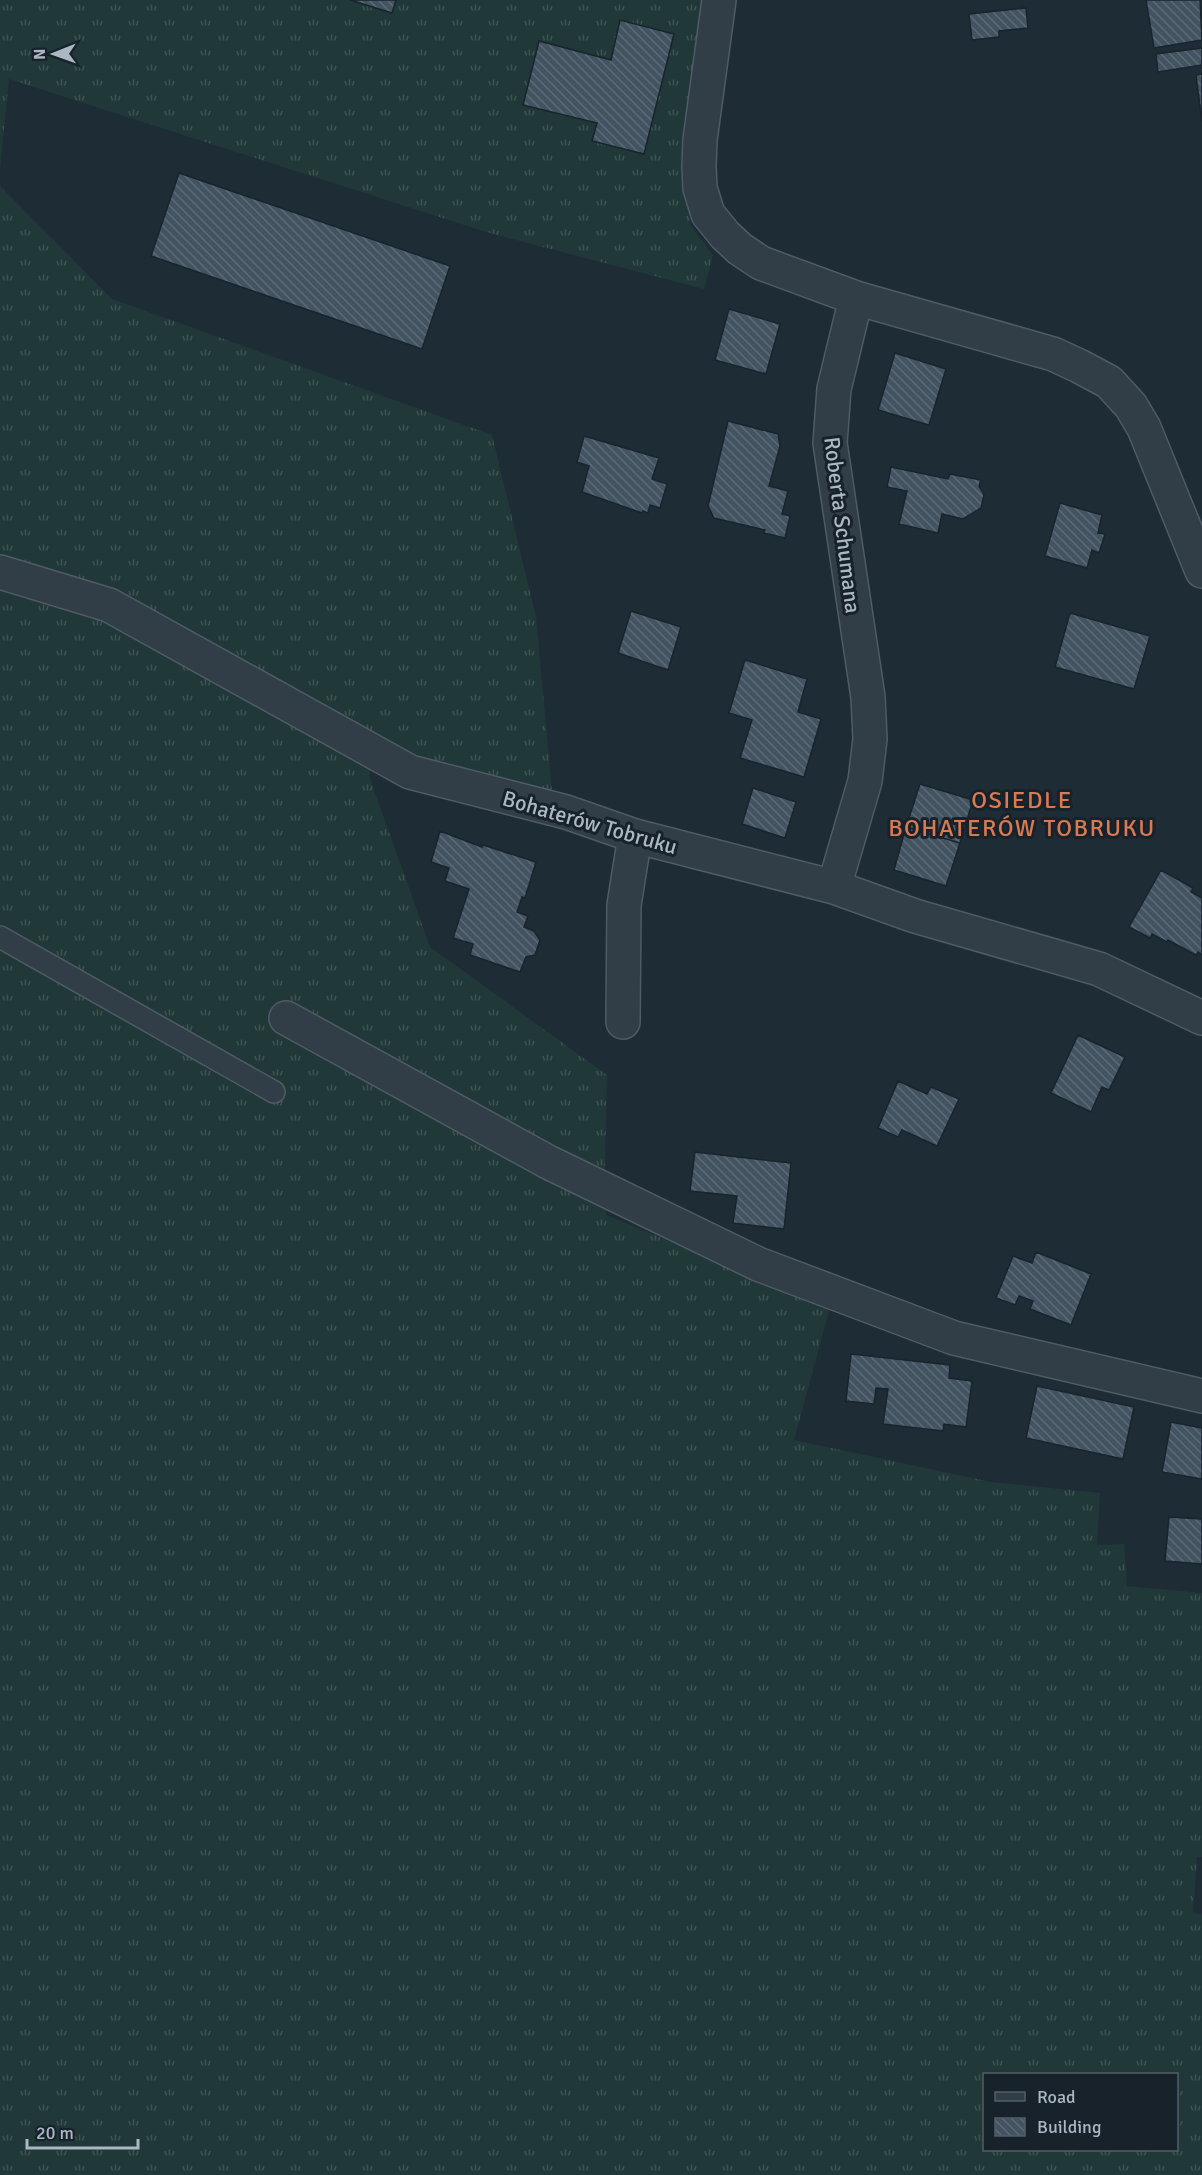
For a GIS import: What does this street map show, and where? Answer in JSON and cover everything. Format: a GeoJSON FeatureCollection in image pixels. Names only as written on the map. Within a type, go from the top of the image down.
{"type":"FeatureCollection","features":[{"type":"Feature","properties":{"kind":"street"},"geometry":{"type":"LineString","coordinates":[[719,0],[700,140],[700,188],[708,214],[725,236],[760,263],[856,298],[1053,354],[1109,382],[1131,406],[1144,428],[1202,571]]}},
{"type":"Feature","properties":{"kind":"street","name":"Roberta Schumana"},"geometry":{"type":"LineString","coordinates":[[834,887],[865,781],[870,739],[868,697],[830,443],[834,389],[856,298]]}},
{"type":"Feature","properties":{"kind":"street","name":"Bohaterów Tobruku"},"geometry":{"type":"LineString","coordinates":[[0,573],[109,605],[410,772],[566,812],[635,836],[834,887],[915,916],[1099,969],[1202,1018]]}},
{"type":"Feature","properties":{"kind":"street"},"geometry":{"type":"LineString","coordinates":[[623,1022],[624,905],[635,836]]}},
{"type":"Feature","properties":{"kind":"street"},"geometry":{"type":"LineString","coordinates":[[286,1018],[548,1162],[758,1264],[954,1338],[1202,1396]]}},
{"type":"Feature","properties":{"kind":"lane"},"geometry":{"type":"LineString","coordinates":[[0,937],[274,1092]]}},
{"type":"Feature","properties":{"kind":"green space"},"geometry":{"type":"Polygon","coordinates":[[[0,0],[709,0],[681,164],[691,226],[713,255],[704,289],[486,232],[9,79],[0,169],[0,0]]]}},
{"type":"Feature","properties":{"kind":"green space"},"geometry":{"type":"Polygon","coordinates":[[[0,186],[112,299],[492,435],[536,617],[552,791],[527,806],[377,751],[369,776],[430,947],[607,1075],[606,1215],[830,1307],[794,1440],[991,1482],[1100,1493],[1097,1545],[1124,1544],[1127,1586],[1202,1593],[1202,1857],[1197,1857],[1193,1913],[1202,1914],[1202,2175],[0,2175],[0,186]]]}},
{"type":"Feature","properties":{"kind":"building"},"geometry":{"type":"Polygon","coordinates":[[[350,0],[396,0],[392,13],[350,0]]]}},
{"type":"Feature","properties":{"kind":"building"},"geometry":{"type":"Polygon","coordinates":[[[1146,0],[1200,0],[1202,40],[1154,48],[1146,0]]]}},
{"type":"Feature","properties":{"kind":"building"},"geometry":{"type":"Polygon","coordinates":[[[1026,8],[1028,28],[999,31],[999,37],[972,40],[969,14],[1026,8]]]}},
{"type":"Feature","properties":{"kind":"building"},"geometry":{"type":"Polygon","coordinates":[[[620,20],[674,34],[644,154],[592,141],[597,123],[523,105],[539,41],[611,60],[620,20]]]}},
{"type":"Feature","properties":{"kind":"building"},"geometry":{"type":"Polygon","coordinates":[[[1202,48],[1202,65],[1158,72],[1156,54],[1202,48]]]}},
{"type":"Feature","properties":{"kind":"building"},"geometry":{"type":"Polygon","coordinates":[[[1202,74],[1202,122],[1196,75],[1202,74]]]}},
{"type":"Feature","properties":{"kind":"building"},"geometry":{"type":"Polygon","coordinates":[[[179,173],[450,266],[422,349],[151,256],[179,173]]]}},
{"type":"Feature","properties":{"kind":"building"},"geometry":{"type":"Polygon","coordinates":[[[729,309],[780,324],[766,374],[715,360],[729,309]]]}},
{"type":"Feature","properties":{"kind":"building"},"geometry":{"type":"Polygon","coordinates":[[[895,353],[946,369],[929,425],[878,410],[895,353]]]}},
{"type":"Feature","properties":{"kind":"building"},"geometry":{"type":"Polygon","coordinates":[[[728,421],[778,434],[780,446],[769,486],[788,491],[782,514],[790,516],[785,538],[764,533],[765,530],[714,518],[708,506],[728,421]]]}},
{"type":"Feature","properties":{"kind":"building"},"geometry":{"type":"Polygon","coordinates":[[[584,436],[659,458],[652,479],[667,484],[660,508],[650,505],[648,513],[643,511],[642,513],[582,492],[589,466],[577,462],[584,436]]]}},
{"type":"Feature","properties":{"kind":"building"},"geometry":{"type":"Polygon","coordinates":[[[891,467],[948,479],[950,474],[981,480],[979,486],[984,495],[981,508],[963,519],[942,514],[938,533],[899,524],[907,491],[887,487],[891,467]]]}},
{"type":"Feature","properties":{"kind":"building"},"geometry":{"type":"Polygon","coordinates":[[[1060,503],[1102,515],[1098,533],[1105,534],[1099,553],[1092,550],[1087,568],[1045,556],[1060,503]]]}},
{"type":"Feature","properties":{"kind":"building"},"geometry":{"type":"Polygon","coordinates":[[[631,611],[681,627],[668,670],[618,653],[631,611]]]}},
{"type":"Feature","properties":{"kind":"building"},"geometry":{"type":"Polygon","coordinates":[[[1070,613],[1150,636],[1134,689],[1055,667],[1070,613]]]}},
{"type":"Feature","properties":{"kind":"building"},"geometry":{"type":"Polygon","coordinates":[[[745,660],[807,679],[798,712],[821,719],[804,777],[740,758],[752,720],[729,713],[745,660]]]}},
{"type":"Feature","properties":{"kind":"building"},"geometry":{"type":"Polygon","coordinates":[[[920,784],[973,800],[960,843],[906,827],[920,784]]]}},
{"type":"Feature","properties":{"kind":"building"},"geometry":{"type":"Polygon","coordinates":[[[753,788],[796,802],[785,838],[742,824],[753,788]]]}},
{"type":"Feature","properties":{"kind":"building"},"geometry":{"type":"Polygon","coordinates":[[[906,827],[960,843],[946,886],[894,870],[906,827]]]}},
{"type":"Feature","properties":{"kind":"building"},"geometry":{"type":"Polygon","coordinates":[[[440,831],[482,847],[483,845],[536,862],[525,898],[522,897],[517,912],[528,916],[524,927],[534,931],[540,940],[535,955],[526,957],[520,972],[470,955],[473,944],[453,938],[469,889],[445,881],[449,868],[431,862],[440,831]]]}},
{"type":"Feature","properties":{"kind":"building"},"geometry":{"type":"Polygon","coordinates":[[[1161,870],[1193,888],[1191,892],[1202,898],[1202,955],[1198,952],[1196,955],[1152,934],[1150,938],[1129,927],[1161,870]]]}},
{"type":"Feature","properties":{"kind":"building"},"geometry":{"type":"Polygon","coordinates":[[[1078,1035],[1125,1057],[1109,1090],[1102,1087],[1091,1112],[1051,1093],[1078,1035]]]}},
{"type":"Feature","properties":{"kind":"building"},"geometry":{"type":"Polygon","coordinates":[[[898,1081],[927,1094],[931,1087],[959,1099],[937,1146],[902,1130],[898,1137],[878,1128],[898,1081]]]}},
{"type":"Feature","properties":{"kind":"building"},"geometry":{"type":"Polygon","coordinates":[[[695,1152],[791,1163],[784,1229],[733,1223],[737,1196],[690,1191],[695,1152]]]}},
{"type":"Feature","properties":{"kind":"building"},"geometry":{"type":"Polygon","coordinates":[[[1036,1252],[1091,1274],[1071,1325],[1030,1309],[1033,1301],[1019,1296],[1015,1305],[996,1298],[1013,1256],[1032,1263],[1036,1252]]]}},
{"type":"Feature","properties":{"kind":"building"},"geometry":{"type":"Polygon","coordinates":[[[851,1354],[950,1365],[949,1378],[972,1381],[966,1427],[944,1424],[943,1431],[883,1424],[888,1389],[876,1388],[874,1404],[846,1401],[851,1354]]]}},
{"type":"Feature","properties":{"kind":"building"},"geometry":{"type":"Polygon","coordinates":[[[1037,1386],[1134,1407],[1123,1459],[1026,1438],[1037,1386]]]}},
{"type":"Feature","properties":{"kind":"building"},"geometry":{"type":"Polygon","coordinates":[[[1171,1422],[1202,1428],[1202,1479],[1162,1472],[1171,1422]]]}},
{"type":"Feature","properties":{"kind":"building"},"geometry":{"type":"Polygon","coordinates":[[[1169,1517],[1202,1519],[1202,1564],[1165,1561],[1169,1517]]]}},
{"type":"Feature","properties":{"kind":"district","name":"OSIEDLE BOHATERÓW TOBRUKU"},"geometry":{"type":"Point","coordinates":[1022,814]}}]}
